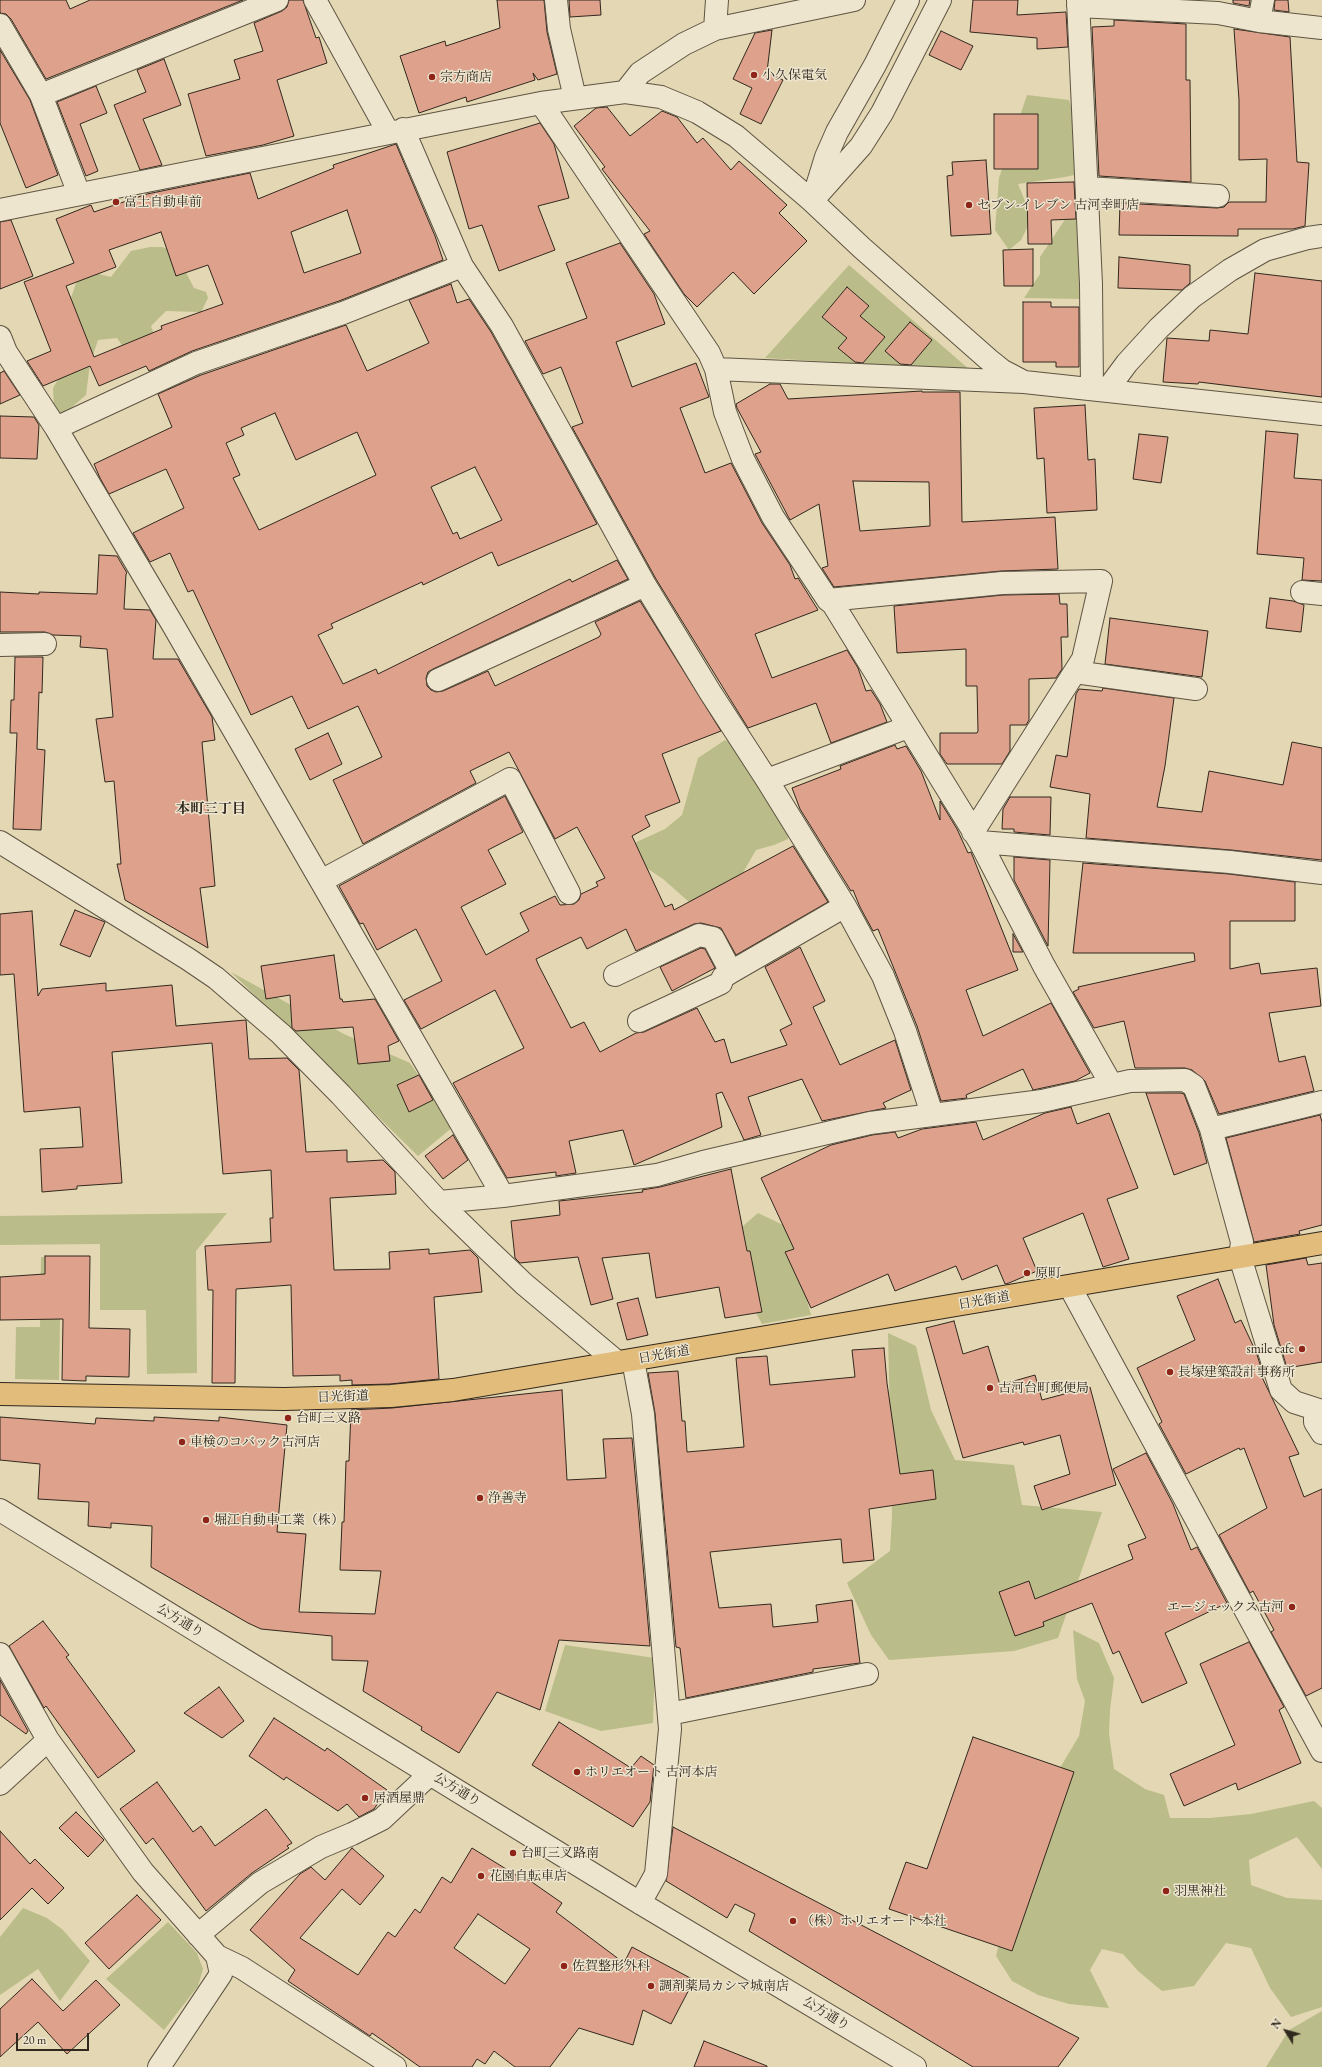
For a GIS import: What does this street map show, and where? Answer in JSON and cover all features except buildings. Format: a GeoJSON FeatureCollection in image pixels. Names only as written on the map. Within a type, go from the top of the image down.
{"type":"FeatureCollection","features":[{"type":"Feature","properties":{"kind":"main road","name":"日光街道"},"geometry":{"type":"LineString","coordinates":[[0,1394],[284,1399],[391,1396],[453,1390],[1070,1287],[1322,1243]]}},
{"type":"Feature","properties":{"kind":"street"},"geometry":{"type":"LineString","coordinates":[[41,95],[277,0]]}},
{"type":"Feature","properties":{"kind":"street"},"geometry":{"type":"LineString","coordinates":[[315,0],[396,131],[462,266],[502,326],[645,585],[710,692],[767,780],[845,906],[883,976],[905,1031],[932,1114]]}},
{"type":"Feature","properties":{"kind":"street"},"geometry":{"type":"LineString","coordinates":[[556,0],[559,29],[575,98]]}},
{"type":"Feature","properties":{"kind":"street"},"geometry":{"type":"LineString","coordinates":[[715,29],[717,0]]}},
{"type":"Feature","properties":{"kind":"street"},"geometry":{"type":"LineString","coordinates":[[625,92],[640,73],[684,44],[715,29],[854,0]]}},
{"type":"Feature","properties":{"kind":"street"},"geometry":{"type":"LineString","coordinates":[[904,1],[937,7],[882,113],[861,146],[845,166],[812,201],[826,157],[836,132],[875,65],[904,1]]}},
{"type":"Feature","properties":{"kind":"street"},"geometry":{"type":"LineString","coordinates":[[1100,390],[1087,188],[1078,3],[1218,13],[1261,10],[1322,28]]}},
{"type":"Feature","properties":{"kind":"street"},"geometry":{"type":"LineString","coordinates":[[0,25],[41,95],[79,194]]}},
{"type":"Feature","properties":{"kind":"street"},"geometry":{"type":"LineString","coordinates":[[0,210],[541,103],[625,92],[661,97],[697,112],[736,136],[812,201],[862,248],[988,359],[1003,371],[1024,382]]}},
{"type":"Feature","properties":{"kind":"street"},"geometry":{"type":"LineString","coordinates":[[541,103],[709,353],[716,369],[726,412],[743,459],[773,517],[828,600],[833,604],[977,837],[1044,966],[1111,1084]]}},
{"type":"Feature","properties":{"kind":"street"},"geometry":{"type":"LineString","coordinates":[[1087,188],[1218,196]]}},
{"type":"Feature","properties":{"kind":"street"},"geometry":{"type":"LineString","coordinates":[[1100,390],[1159,328],[1192,297],[1230,270],[1265,250],[1308,238],[1322,236]]}},
{"type":"Feature","properties":{"kind":"street"},"geometry":{"type":"LineString","coordinates":[[56,428],[196,363],[343,313],[462,266]]}},
{"type":"Feature","properties":{"kind":"street"},"geometry":{"type":"LineString","coordinates":[[2,348],[56,428],[503,1196]]}},
{"type":"Feature","properties":{"kind":"street"},"geometry":{"type":"LineString","coordinates":[[716,369],[1024,382],[1322,414]]}},
{"type":"Feature","properties":{"kind":"street"},"geometry":{"type":"LineString","coordinates":[[828,600],[1002,584],[1101,581],[1083,659],[977,837]]}},
{"type":"Feature","properties":{"kind":"street"},"geometry":{"type":"LineString","coordinates":[[438,680],[645,585]]}},
{"type":"Feature","properties":{"kind":"street"},"geometry":{"type":"LineString","coordinates":[[0,645],[45,644]]}},
{"type":"Feature","properties":{"kind":"street"},"geometry":{"type":"LineString","coordinates":[[1075,672],[1196,689]]}},
{"type":"Feature","properties":{"kind":"street"},"geometry":{"type":"LineString","coordinates":[[767,780],[908,727]]}},
{"type":"Feature","properties":{"kind":"street"},"geometry":{"type":"LineString","coordinates":[[321,881],[510,779],[569,893]]}},
{"type":"Feature","properties":{"kind":"street"},"geometry":{"type":"LineString","coordinates":[[977,837],[1230,862],[1322,873]]}},
{"type":"Feature","properties":{"kind":"street"},"geometry":{"type":"LineString","coordinates":[[0,842],[216,978],[281,1034],[341,1095],[439,1202],[524,1284],[625,1361],[643,1414],[670,1729],[656,1874],[640,1903]]}},
{"type":"Feature","properties":{"kind":"street"},"geometry":{"type":"LineString","coordinates":[[639,1021],[720,983],[723,977],[731,972],[845,906]]}},
{"type":"Feature","properties":{"kind":"street"},"geometry":{"type":"LineString","coordinates":[[615,975],[699,935],[713,938],[731,972]]}},
{"type":"Feature","properties":{"kind":"street"},"geometry":{"type":"LineString","coordinates":[[439,1202],[503,1196],[656,1175],[704,1162],[870,1123],[1042,1101],[1111,1084],[1130,1081],[1185,1080],[1194,1086],[1210,1129],[1242,1242],[1240,1257],[1281,1390],[1294,1402],[1319,1411],[1315,1422],[1322,1433]]}},
{"type":"Feature","properties":{"kind":"street"},"geometry":{"type":"LineString","coordinates":[[1210,1129],[1322,1102]]}},
{"type":"Feature","properties":{"kind":"street"},"geometry":{"type":"LineString","coordinates":[[1070,1287],[1322,1751]]}},
{"type":"Feature","properties":{"kind":"street","name":"公方通り"},"geometry":{"type":"LineString","coordinates":[[0,1510],[640,1903],[915,2067]]}},
{"type":"Feature","properties":{"kind":"street"},"geometry":{"type":"LineString","coordinates":[[0,1654],[48,1740],[143,1872],[217,1956],[242,1968],[395,2067]]}},
{"type":"Feature","properties":{"kind":"street"},"geometry":{"type":"LineString","coordinates":[[669,1714],[868,1674]]}},
{"type":"Feature","properties":{"kind":"street"},"geometry":{"type":"LineString","coordinates":[[0,1784],[48,1740]]}},
{"type":"Feature","properties":{"kind":"street"},"geometry":{"type":"LineString","coordinates":[[198,1935],[260,1883],[321,1847],[382,1819],[430,1774]]}},
{"type":"Feature","properties":{"kind":"street"},"geometry":{"type":"LineString","coordinates":[[159,2067],[221,1974],[217,1956]]}},
{"type":"Feature","properties":{"kind":"green space"},"geometry":{"type":"Polygon","coordinates":[[[1027,95],[1069,100],[1093,171],[1018,184],[1032,218],[1021,240],[1009,250],[995,230],[999,178],[1027,95]]]}},
{"type":"Feature","properties":{"kind":"green space"},"geometry":{"type":"Polygon","coordinates":[[[1070,212],[1080,226],[1082,299],[1024,298],[1040,274],[1040,257],[1070,212]]]}},
{"type":"Feature","properties":{"kind":"green space"},"geometry":{"type":"Polygon","coordinates":[[[150,247],[162,247],[175,251],[194,288],[206,292],[208,298],[201,312],[166,311],[151,326],[159,348],[130,357],[117,338],[98,340],[90,364],[86,395],[65,413],[59,413],[54,408],[53,388],[82,340],[83,330],[72,320],[68,307],[76,283],[87,271],[111,277],[131,251],[150,247]]]}},
{"type":"Feature","properties":{"kind":"green space"},"geometry":{"type":"Polygon","coordinates":[[[849,265],[970,370],[765,358],[849,265]]]}},
{"type":"Feature","properties":{"kind":"green space"},"geometry":{"type":"Polygon","coordinates":[[[725,740],[763,754],[788,798],[788,839],[756,850],[726,902],[706,917],[663,879],[619,850],[665,829],[682,815],[698,758],[725,740]]]}},
{"type":"Feature","properties":{"kind":"green space"},"geometry":{"type":"Polygon","coordinates":[[[231,972],[344,1034],[410,1063],[454,1126],[418,1156],[231,972]]]}},
{"type":"Feature","properties":{"kind":"green space"},"geometry":{"type":"Polygon","coordinates":[[[227,1213],[196,1251],[197,1373],[147,1374],[146,1310],[100,1310],[100,1244],[0,1245],[0,1216],[227,1213]]]}},
{"type":"Feature","properties":{"kind":"green space"},"geometry":{"type":"Polygon","coordinates":[[[758,1213],[804,1235],[794,1253],[811,1315],[762,1324],[720,1246],[758,1213]]]}},
{"type":"Feature","properties":{"kind":"green space"},"geometry":{"type":"Polygon","coordinates":[[[41,1257],[61,1257],[59,1380],[15,1379],[16,1327],[40,1327],[41,1257]]]}},
{"type":"Feature","properties":{"kind":"green space"},"geometry":{"type":"Polygon","coordinates":[[[888,1333],[916,1346],[931,1410],[955,1460],[1014,1465],[1022,1505],[1102,1512],[1058,1638],[1014,1651],[889,1660],[871,1635],[847,1583],[890,1551],[892,1516],[888,1333]]]}},
{"type":"Feature","properties":{"kind":"green space"},"geometry":{"type":"Polygon","coordinates":[[[1073,1630],[1099,1643],[1114,1678],[1109,1734],[1114,1769],[1145,1789],[1164,1795],[1170,1818],[1210,1818],[1251,1814],[1314,1801],[1322,1808],[1322,1869],[1297,1837],[1249,1860],[1251,1885],[1287,1898],[1322,1900],[1322,2007],[1291,2017],[1270,1988],[1251,1948],[1226,1943],[1194,1986],[1162,1991],[1138,1971],[1123,1954],[1102,1949],[1090,1970],[1109,2008],[1069,2004],[1038,1995],[1012,1981],[996,1956],[1007,1912],[1048,1788],[1079,1736],[1085,1701],[1077,1679],[1073,1630]]]}},
{"type":"Feature","properties":{"kind":"green space"},"geometry":{"type":"Polygon","coordinates":[[[565,1645],[655,1658],[653,1723],[601,1731],[545,1711],[565,1645]]]}},
{"type":"Feature","properties":{"kind":"green space"},"geometry":{"type":"Polygon","coordinates":[[[23,1908],[47,1918],[63,1930],[90,1961],[60,2001],[38,1969],[0,1995],[0,1937],[23,1908]]]}},
{"type":"Feature","properties":{"kind":"green space"},"geometry":{"type":"Polygon","coordinates":[[[168,1922],[197,1953],[203,1969],[198,1986],[164,2030],[106,1979],[168,1922]]]}},
{"type":"Feature","properties":{"kind":"green space"},"geometry":{"type":"Polygon","coordinates":[[[1322,2011],[1322,2067],[1266,2067],[1289,2030],[1322,2011]]]}},
{"type":"Feature","properties":{"kind":"place","name":"小久保電気"},"geometry":{"type":"Point","coordinates":[754,75]}},
{"type":"Feature","properties":{"kind":"place","name":"宗方商店"},"geometry":{"type":"Point","coordinates":[432,77]}},
{"type":"Feature","properties":{"kind":"place","name":"富士自動車前"},"geometry":{"type":"Point","coordinates":[116,202]}},
{"type":"Feature","properties":{"kind":"place","name":"セブン-イレブン 古河幸町店"},"geometry":{"type":"Point","coordinates":[969,205]}},
{"type":"Feature","properties":{"kind":"place","name":"原町"},"geometry":{"type":"Point","coordinates":[1027,1273]}},
{"type":"Feature","properties":{"kind":"place","name":"smile cafe"},"geometry":{"type":"Point","coordinates":[1302,1349]}},
{"type":"Feature","properties":{"kind":"place","name":"長塚建築設計事務所"},"geometry":{"type":"Point","coordinates":[1170,1372]}},
{"type":"Feature","properties":{"kind":"place","name":"古河台町郵便局"},"geometry":{"type":"Point","coordinates":[990,1388]}},
{"type":"Feature","properties":{"kind":"place","name":"台町三叉路"},"geometry":{"type":"Point","coordinates":[288,1418]}},
{"type":"Feature","properties":{"kind":"place","name":"車検のコバック古河店"},"geometry":{"type":"Point","coordinates":[182,1442]}},
{"type":"Feature","properties":{"kind":"place","name":"浄善寺"},"geometry":{"type":"Point","coordinates":[480,1498]}},
{"type":"Feature","properties":{"kind":"place","name":"堀江自動車工業（株）"},"geometry":{"type":"Point","coordinates":[206,1520]}},
{"type":"Feature","properties":{"kind":"place","name":"エージェックス古河"},"geometry":{"type":"Point","coordinates":[1292,1607]}},
{"type":"Feature","properties":{"kind":"place","name":"ホリエオート 古河本店"},"geometry":{"type":"Point","coordinates":[577,1772]}},
{"type":"Feature","properties":{"kind":"place","name":"居酒屋鼎"},"geometry":{"type":"Point","coordinates":[365,1798]}},
{"type":"Feature","properties":{"kind":"place","name":"台町三叉路南"},"geometry":{"type":"Point","coordinates":[513,1853]}},
{"type":"Feature","properties":{"kind":"place","name":"花園自転車店"},"geometry":{"type":"Point","coordinates":[481,1876]}},
{"type":"Feature","properties":{"kind":"place","name":"羽黒神社"},"geometry":{"type":"Point","coordinates":[1166,1891]}},
{"type":"Feature","properties":{"kind":"place","name":"（株）ホリエオート 本社"},"geometry":{"type":"Point","coordinates":[793,1921]}},
{"type":"Feature","properties":{"kind":"place","name":"佐賀整形外科"},"geometry":{"type":"Point","coordinates":[564,1966]}},
{"type":"Feature","properties":{"kind":"place","name":"調剤薬局カシマ城南店"},"geometry":{"type":"Point","coordinates":[651,1986]}},
{"type":"Feature","properties":{"kind":"district","name":"本町三丁目"},"geometry":{"type":"Point","coordinates":[211,809]}}]}
